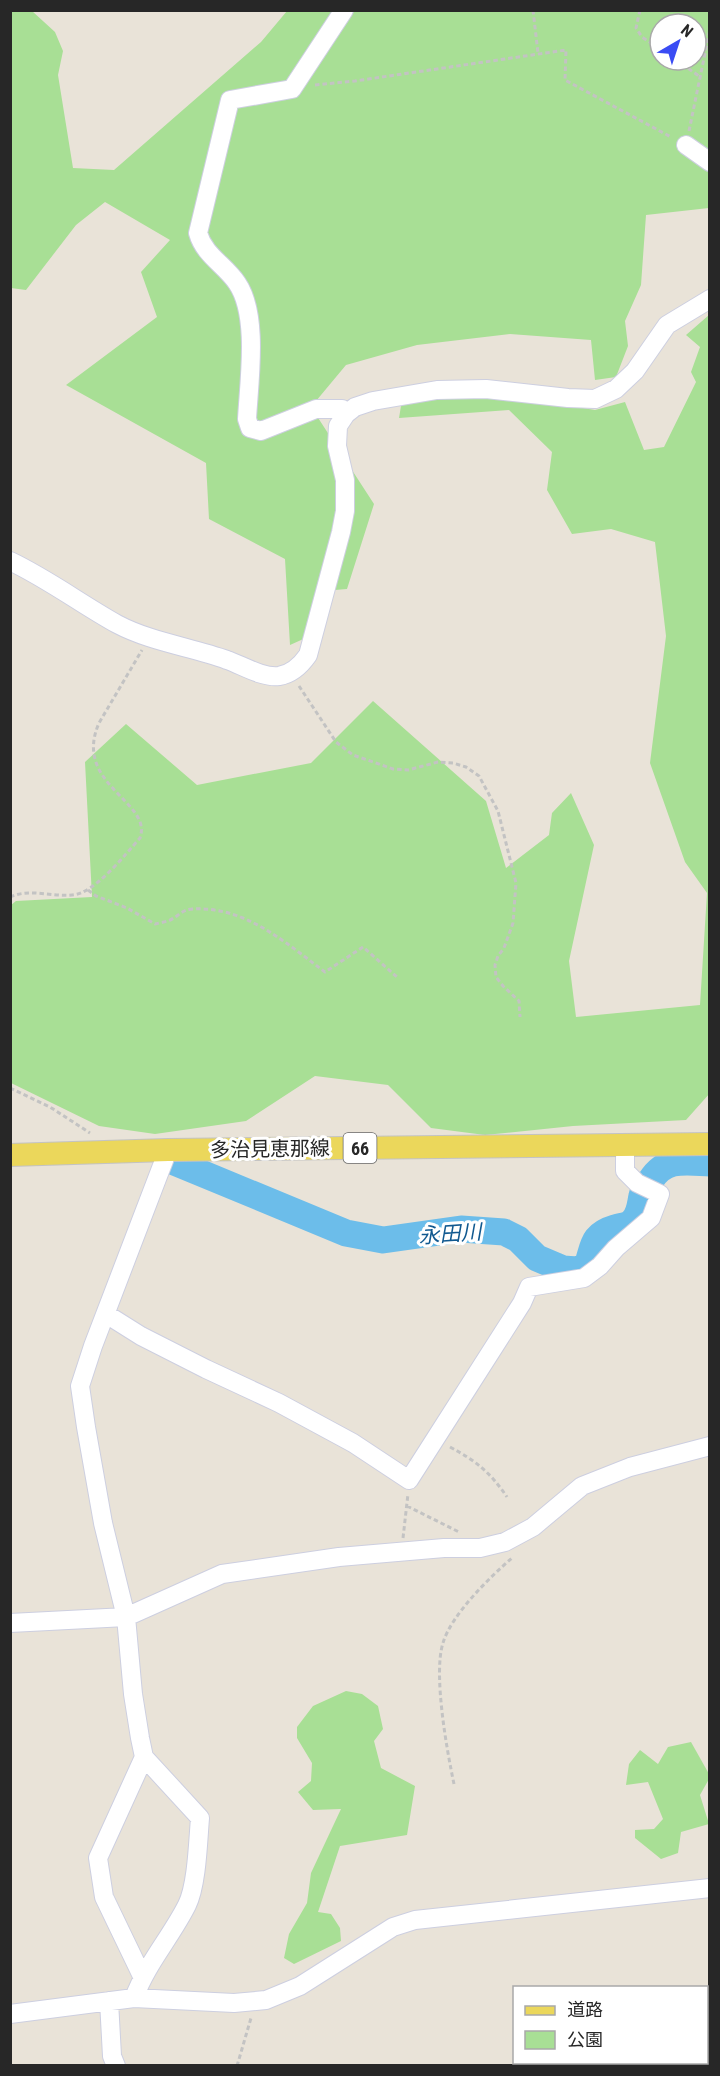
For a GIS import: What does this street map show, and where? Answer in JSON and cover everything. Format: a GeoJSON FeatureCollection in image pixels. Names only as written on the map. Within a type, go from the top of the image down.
{"type":"FeatureCollection","features":[{"type":"Feature","properties":{"kind":"main road","name":"多治見恵那線"},"geometry":{"type":"LineString","coordinates":[[10,1155],[168,1150],[710,1144]]}},
{"type":"Feature","properties":{"kind":"street"},"geometry":{"type":"LineString","coordinates":[[345,10],[292,89],[230,100],[198,233],[210,255],[237,283],[246,305],[251,325],[247,419],[250,428],[261,430],[316,409],[342,409],[346,414]]}},
{"type":"Feature","properties":{"kind":"street"},"geometry":{"type":"LineString","coordinates":[[686,145],[710,162]]}},
{"type":"Feature","properties":{"kind":"street"},"geometry":{"type":"LineString","coordinates":[[10,561],[118,624],[147,636],[261,673],[278,676],[289,673],[303,663],[308,655],[339,542],[345,511],[345,480],[337,446],[338,426],[346,414],[355,407],[373,402],[436,390],[486,389],[595,399],[616,389],[635,371],[668,325],[710,299]]}},
{"type":"Feature","properties":{"kind":"street"},"geometry":{"type":"LineString","coordinates":[[106,1314],[141,1336],[325,1428],[409,1480],[522,1304],[529,1287],[584,1278],[651,1218],[660,1194],[637,1183],[625,1171],[625,1155],[622,1145]]}},
{"type":"Feature","properties":{"kind":"street"},"geometry":{"type":"LineString","coordinates":[[134,1998],[142,1976],[188,1903],[196,1866],[200,1818],[144,1757],[133,1694],[126,1617],[103,1523],[80,1386],[168,1150]]}},
{"type":"Feature","properties":{"kind":"street"},"geometry":{"type":"LineString","coordinates":[[10,1623],[126,1617],[222,1574],[339,1557],[404,1551],[480,1548],[505,1542],[533,1527],[582,1486],[630,1467],[710,1446]]}},
{"type":"Feature","properties":{"kind":"street"},"geometry":{"type":"LineString","coordinates":[[142,1976],[104,1897],[98,1858],[144,1757]]}},
{"type":"Feature","properties":{"kind":"street"},"geometry":{"type":"LineString","coordinates":[[14,2009],[134,1998],[249,2002],[266,2000],[300,1986],[393,1927],[415,1920],[710,1888]]}},
{"type":"Feature","properties":{"kind":"street"},"geometry":{"type":"LineString","coordinates":[[109,2001],[112,2050],[116,2066]]}},
{"type":"Feature","properties":{"kind":"path"},"geometry":{"type":"LineString","coordinates":[[533,10],[538,54]]}},
{"type":"Feature","properties":{"kind":"path"},"geometry":{"type":"LineString","coordinates":[[640,10],[636,28],[648,41]]}},
{"type":"Feature","properties":{"kind":"path"},"geometry":{"type":"LineString","coordinates":[[292,89],[566,50],[565,80],[686,145],[710,28]]}},
{"type":"Feature","properties":{"kind":"path"},"geometry":{"type":"LineString","coordinates":[[693,72],[699,76]]}},
{"type":"Feature","properties":{"kind":"path"},"geometry":{"type":"LineString","coordinates":[[10,897],[33,892],[71,896],[84,893],[140,838],[143,830],[138,819],[109,785],[95,764],[93,748],[99,723],[130,672],[147,636]]}},
{"type":"Feature","properties":{"kind":"path"},"geometry":{"type":"LineString","coordinates":[[289,673],[336,742],[353,755],[393,769],[408,770],[438,762],[453,763],[466,767],[479,776],[498,811],[516,883],[513,923],[495,965],[496,977],[502,986],[519,1001],[520,1017]]}},
{"type":"Feature","properties":{"kind":"path"},"geometry":{"type":"LineString","coordinates":[[88,890],[96,896],[128,908],[155,924],[169,920],[182,911],[194,909],[223,912],[244,919],[270,931],[325,972],[363,947],[397,978]]}},
{"type":"Feature","properties":{"kind":"path"},"geometry":{"type":"LineString","coordinates":[[10,1088],[50,1107],[92,1135],[99,1140],[100,1152]]}},
{"type":"Feature","properties":{"kind":"path"},"geometry":{"type":"LineString","coordinates":[[435,1439],[480,1464],[507,1497]]}},
{"type":"Feature","properties":{"kind":"path"},"geometry":{"type":"LineString","coordinates":[[404,1551],[403,1529],[409,1480]]}},
{"type":"Feature","properties":{"kind":"path"},"geometry":{"type":"LineString","coordinates":[[407,1506],[461,1533],[463,1548]]}},
{"type":"Feature","properties":{"kind":"path"},"geometry":{"type":"LineString","coordinates":[[454,1784],[448,1757],[441,1687],[443,1641],[450,1627],[489,1578],[516,1555]]}},
{"type":"Feature","properties":{"kind":"path"},"geometry":{"type":"LineString","coordinates":[[237,2066],[252,2020],[249,2013],[249,2002]]}},
{"type":"Feature","properties":{"kind":"green space"},"geometry":{"type":"Polygon","coordinates":[[[11,11],[32,11],[55,32],[63,51],[58,75],[73,168],[114,170],[261,42],[287,11],[709,11],[709,208],[646,215],[641,285],[625,321],[628,346],[616,377],[595,380],[591,340],[510,334],[417,345],[346,365],[311,407],[374,504],[347,589],[322,591],[310,636],[290,645],[285,559],[209,519],[206,463],[66,385],[157,317],[141,272],[170,240],[105,202],[76,225],[26,290],[11,288],[11,11]]]}},
{"type":"Feature","properties":{"kind":"green space"},"geometry":{"type":"Polygon","coordinates":[[[709,315],[710,1093],[686,1120],[573,1126],[485,1135],[431,1128],[388,1085],[315,1076],[246,1121],[155,1134],[99,1126],[11,1083],[11,905],[16,901],[92,897],[85,762],[126,724],[197,785],[311,763],[373,701],[486,801],[506,868],[549,835],[552,813],[571,793],[594,845],[569,961],[576,1017],[700,1005],[707,893],[685,862],[650,763],[666,636],[655,542],[611,529],[572,534],[547,490],[552,452],[509,410],[399,418],[402,400],[465,392],[595,410],[625,402],[644,450],[664,447],[696,382],[691,372],[700,347],[686,335],[709,315]]]}},
{"type":"Feature","properties":{"kind":"green space"},"geometry":{"type":"Polygon","coordinates":[[[346,1691],[362,1694],[378,1706],[383,1729],[374,1741],[381,1768],[415,1786],[407,1835],[340,1846],[318,1912],[331,1914],[340,1928],[341,1941],[294,1964],[284,1958],[289,1934],[307,1903],[311,1873],[341,1809],[313,1810],[298,1792],[311,1781],[312,1763],[297,1738],[297,1727],[313,1706],[346,1691]]]}},
{"type":"Feature","properties":{"kind":"green space"},"geometry":{"type":"Polygon","coordinates":[[[691,1742],[709,1774],[709,1779],[700,1795],[709,1824],[681,1832],[678,1853],[661,1859],[635,1838],[635,1830],[654,1829],[663,1819],[648,1782],[626,1785],[629,1764],[640,1750],[658,1764],[668,1747],[691,1742]]]}},
{"type":"Feature","properties":{"kind":"waterway","name":"永田川"},"geometry":{"type":"LineString","coordinates":[[172,1161],[346,1233],[383,1240],[461,1229],[504,1232],[518,1239],[537,1258],[563,1269],[577,1270],[587,1266],[595,1242],[601,1234],[635,1219],[644,1190],[663,1168],[677,1162],[710,1163]]}}]}
